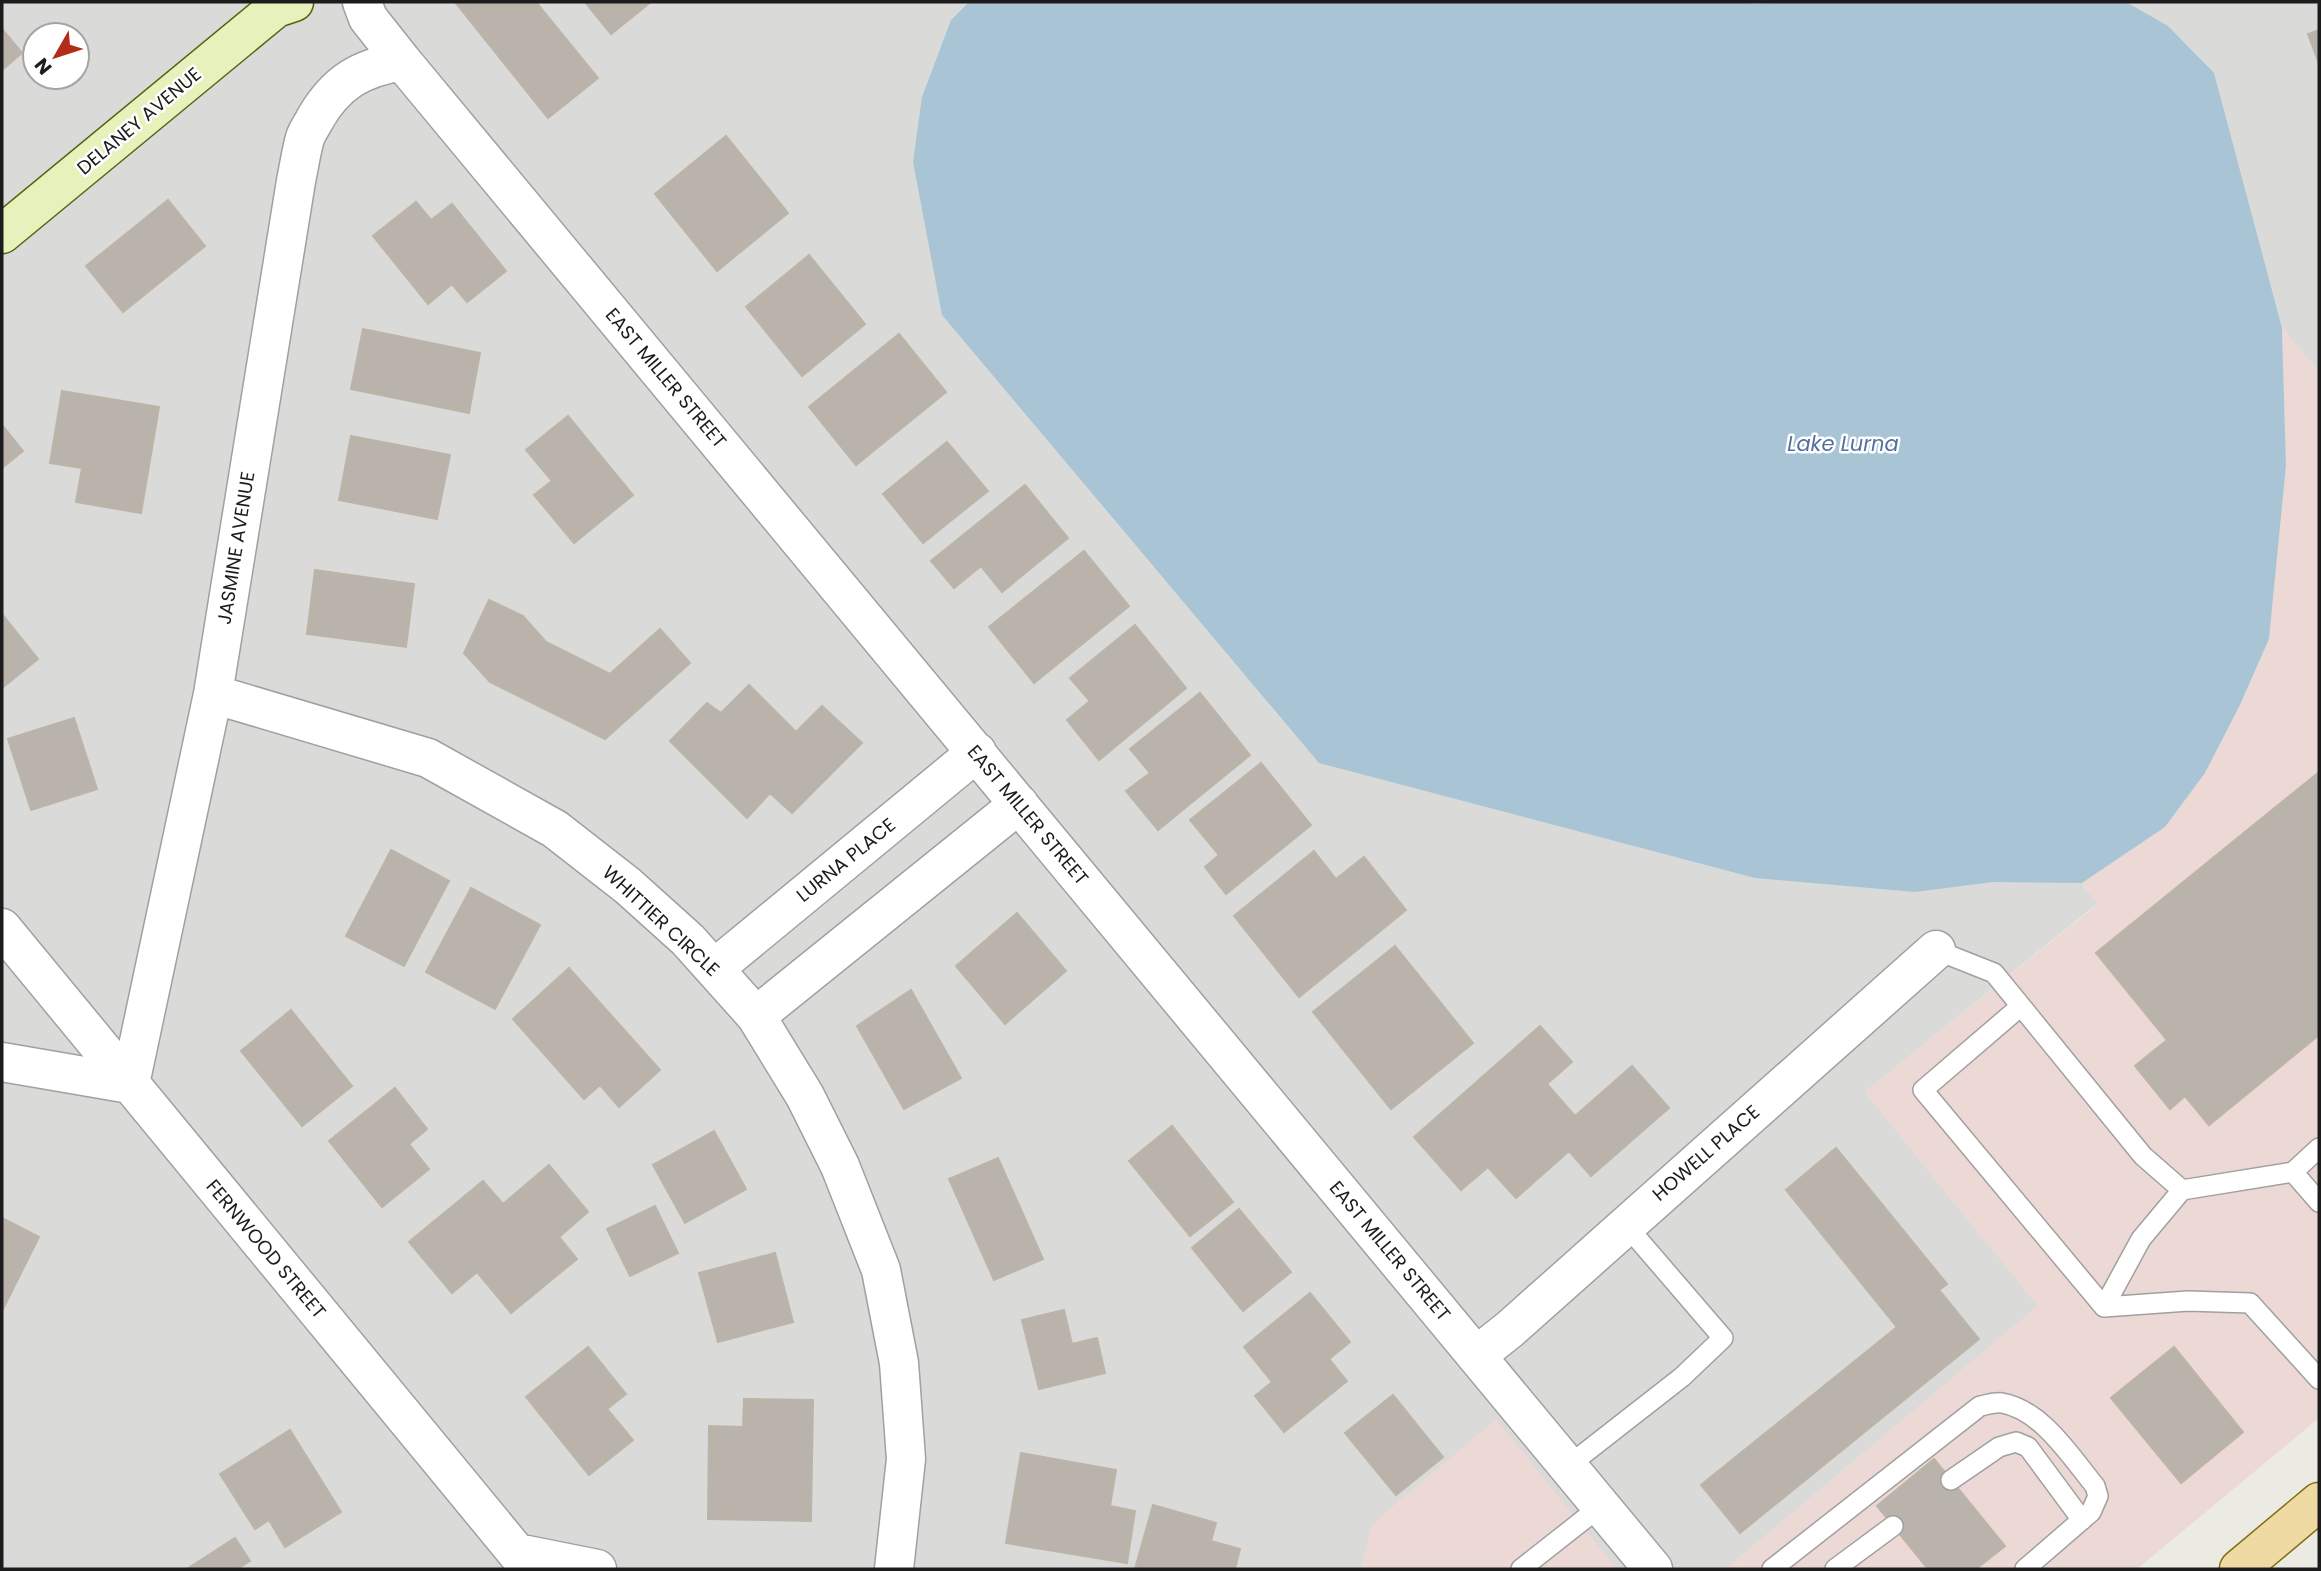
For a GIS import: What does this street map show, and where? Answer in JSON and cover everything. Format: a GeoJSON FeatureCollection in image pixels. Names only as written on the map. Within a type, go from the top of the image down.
{"type":"FeatureCollection","features":[{"type":"Feature","properties":{"kind":"main road"},"geometry":{"type":"LineString","coordinates":[[2239,1569],[2319,1502]]}},
{"type":"Feature","properties":{"kind":"street","name":"DELANEY AVENUE"},"geometry":{"type":"LineString","coordinates":[[2,234],[283,4]]}},
{"type":"Feature","properties":{"kind":"street","name":"EAST MILLER STREET"},"geometry":{"type":"LineString","coordinates":[[356,7],[1653,1569]]}},
{"type":"Feature","properties":{"kind":"street","name":"JASMINE AVENUE"},"geometry":{"type":"LineString","coordinates":[[130,1084],[213,694],[296,181],[306,136],[326,100],[342,85],[378,65],[402,61]]}},
{"type":"Feature","properties":{"kind":"street","name":"WHITTIER CIRCLE"},"geometry":{"type":"LineString","coordinates":[[213,694],[428,758],[555,829],[628,886],[688,940],[756,1016],[805,1096],[840,1166],[881,1269],[899,1363],[906,1460],[894,1569]]}},
{"type":"Feature","properties":{"kind":"street","name":"LURNA PLACE"},"geometry":{"type":"LineString","coordinates":[[715,968],[977,752]]}},
{"type":"Feature","properties":{"kind":"street"},"geometry":{"type":"LineString","coordinates":[[756,1016],[1020,804]]}},
{"type":"Feature","properties":{"kind":"street","name":"FERNWOOD STREET"},"geometry":{"type":"LineString","coordinates":[[2,928],[521,1564]]}},
{"type":"Feature","properties":{"kind":"street","name":"HOWELL PLACE"},"geometry":{"type":"LineString","coordinates":[[1476,1356],[1510,1329],[1936,950]]}},
{"type":"Feature","properties":{"kind":"street"},"geometry":{"type":"LineString","coordinates":[[2,1062],[130,1084]]}},
{"type":"Feature","properties":{"kind":"street"},"geometry":{"type":"LineString","coordinates":[[521,1564],[597,1569]]}},
{"type":"Feature","properties":{"kind":"lane"},"geometry":{"type":"LineString","coordinates":[[1936,950],[1994,974],[2143,1156],[2182,1189]]}},
{"type":"Feature","properties":{"kind":"lane"},"geometry":{"type":"LineString","coordinates":[[2021,1006],[1923,1090],[2104,1307]]}},
{"type":"Feature","properties":{"kind":"lane"},"geometry":{"type":"LineString","coordinates":[[2104,1307],[2141,1239],[2182,1189],[2293,1172],[2319,1148]]}},
{"type":"Feature","properties":{"kind":"lane"},"geometry":{"type":"LineString","coordinates":[[2293,1172],[2319,1202]]}},
{"type":"Feature","properties":{"kind":"lane"},"geometry":{"type":"LineString","coordinates":[[1568,1466],[1682,1377],[1723,1338],[1625,1224]]}},
{"type":"Feature","properties":{"kind":"lane"},"geometry":{"type":"LineString","coordinates":[[2104,1307],[2188,1301],[2250,1303],[2319,1378]]}},
{"type":"Feature","properties":{"kind":"lane"},"geometry":{"type":"LineString","coordinates":[[1772,1569],[1980,1406],[2000,1403],[2026,1413],[2044,1427],[2095,1486],[2098,1496],[2091,1512],[2025,1569]]}},
{"type":"Feature","properties":{"kind":"lane"},"geometry":{"type":"LineString","coordinates":[[1951,1480],[1999,1447],[2016,1442],[2028,1447],[2082,1520]]}},
{"type":"Feature","properties":{"kind":"lane"},"geometry":{"type":"LineString","coordinates":[[1521,1569],[1601,1506]]}},
{"type":"Feature","properties":{"kind":"lane"},"geometry":{"type":"LineString","coordinates":[[1835,1569],[1893,1526]]}},
{"type":"Feature","properties":{"kind":"shaded area"},"geometry":{"type":"Polygon","coordinates":[[[2,2],[2319,2],[2319,373],[2283,329],[2082,884],[2098,903],[1865,1092],[2038,1306],[1726,1569],[2,1569],[2,2]]]}},
{"type":"Feature","properties":{"kind":"shaded area"},"geometry":{"type":"Polygon","coordinates":[[[2282,328],[2319,373],[2319,1418],[2137,1569],[1726,1569],[2038,1306],[1865,1092],[2098,904],[2082,883],[2165,827],[2205,773],[2240,705],[2269,639],[2286,466],[2282,328]]]}},
{"type":"Feature","properties":{"kind":"shaded area"},"geometry":{"type":"Polygon","coordinates":[[[1496,1419],[1617,1569],[1361,1569],[1372,1524],[1496,1419]]]}},
{"type":"Feature","properties":{"kind":"water","name":"Lake Lurna"},"geometry":{"type":"Polygon","coordinates":[[[969,2],[2126,2],[2168,26],[2214,73],[2282,328],[2286,466],[2269,639],[2240,705],[2205,773],[2165,827],[2082,883],[1993,882],[1915,892],[1755,878],[1319,763],[942,315],[913,162],[922,97],[951,20],[969,2]]]}},
{"type":"Feature","properties":{"kind":"building"},"geometry":{"type":"Polygon","coordinates":[[[455,2],[536,2],[598,78],[548,118],[455,2]]]}},
{"type":"Feature","properties":{"kind":"building"},"geometry":{"type":"Polygon","coordinates":[[[585,2],[651,2],[611,34],[585,2]]]}},
{"type":"Feature","properties":{"kind":"building"},"geometry":{"type":"Polygon","coordinates":[[[2,29],[21,54],[2,70],[2,29]]]}},
{"type":"Feature","properties":{"kind":"building"},"geometry":{"type":"Polygon","coordinates":[[[2319,30],[2319,64],[2308,34],[2319,30]]]}},
{"type":"Feature","properties":{"kind":"building"},"geometry":{"type":"Polygon","coordinates":[[[726,136],[788,213],[717,271],[655,194],[726,136]]]}},
{"type":"Feature","properties":{"kind":"building"},"geometry":{"type":"Polygon","coordinates":[[[168,200],[205,246],[123,312],[86,266],[168,200]]]}},
{"type":"Feature","properties":{"kind":"building"},"geometry":{"type":"Polygon","coordinates":[[[416,202],[431,220],[452,204],[506,271],[467,302],[452,284],[428,304],[373,236],[416,202]]]}},
{"type":"Feature","properties":{"kind":"building"},"geometry":{"type":"Polygon","coordinates":[[[809,255],[865,324],[802,376],[746,307],[809,255]]]}},
{"type":"Feature","properties":{"kind":"building"},"geometry":{"type":"Polygon","coordinates":[[[363,329],[480,353],[469,413],[351,389],[363,329]]]}},
{"type":"Feature","properties":{"kind":"building"},"geometry":{"type":"Polygon","coordinates":[[[899,334],[946,392],[856,465],[809,407],[899,334]]]}},
{"type":"Feature","properties":{"kind":"building"},"geometry":{"type":"Polygon","coordinates":[[[62,391],[159,407],[141,513],[76,502],[82,468],[50,463],[62,391]]]}},
{"type":"Feature","properties":{"kind":"building"},"geometry":{"type":"Polygon","coordinates":[[[568,416],[633,495],[574,543],[534,495],[552,481],[526,450],[568,416]]]}},
{"type":"Feature","properties":{"kind":"building"},"geometry":{"type":"Polygon","coordinates":[[[2,425],[23,451],[2,468],[2,425]]]}},
{"type":"Feature","properties":{"kind":"building"},"geometry":{"type":"Polygon","coordinates":[[[351,436],[450,455],[437,519],[339,500],[351,436]]]}},
{"type":"Feature","properties":{"kind":"building"},"geometry":{"type":"Polygon","coordinates":[[[947,442],[988,491],[923,543],[883,494],[947,442]]]}},
{"type":"Feature","properties":{"kind":"building"},"geometry":{"type":"Polygon","coordinates":[[[1025,485],[1068,538],[1002,592],[981,566],[954,588],[931,561],[1025,485]]]}},
{"type":"Feature","properties":{"kind":"building"},"geometry":{"type":"Polygon","coordinates":[[[1084,551],[1129,606],[1034,683],[989,627],[1084,551]]]}},
{"type":"Feature","properties":{"kind":"building"},"geometry":{"type":"Polygon","coordinates":[[[315,570],[414,584],[406,647],[307,634],[315,570]]]}},
{"type":"Feature","properties":{"kind":"building"},"geometry":{"type":"Polygon","coordinates":[[[489,600],[523,616],[546,642],[610,674],[660,629],[690,663],[605,739],[490,682],[464,653],[489,600]]]}},
{"type":"Feature","properties":{"kind":"building"},"geometry":{"type":"Polygon","coordinates":[[[2,614],[38,659],[2,688],[2,614]]]}},
{"type":"Feature","properties":{"kind":"building"},"geometry":{"type":"Polygon","coordinates":[[[1135,625],[1186,688],[1099,760],[1067,720],[1090,701],[1070,678],[1135,625]]]}},
{"type":"Feature","properties":{"kind":"building"},"geometry":{"type":"Polygon","coordinates":[[[749,685],[796,732],[822,706],[862,743],[792,813],[770,793],[747,818],[670,741],[707,703],[721,713],[749,685]]]}},
{"type":"Feature","properties":{"kind":"building"},"geometry":{"type":"Polygon","coordinates":[[[1200,693],[1250,755],[1158,830],[1126,791],[1150,773],[1130,749],[1200,693]]]}},
{"type":"Feature","properties":{"kind":"building"},"geometry":{"type":"Polygon","coordinates":[[[74,718],[97,789],[31,810],[8,739],[74,718]]]}},
{"type":"Feature","properties":{"kind":"building"},"geometry":{"type":"Polygon","coordinates":[[[1261,763],[1311,825],[1226,894],[1205,867],[1219,855],[1190,820],[1261,763]]]}},
{"type":"Feature","properties":{"kind":"building"},"geometry":{"type":"Polygon","coordinates":[[[2319,772],[2319,1035],[2209,1125],[2185,1096],[2170,1109],[2135,1066],[2167,1040],[2096,953],[2319,772]]]}},
{"type":"Feature","properties":{"kind":"building"},"geometry":{"type":"Polygon","coordinates":[[[391,850],[449,881],[404,966],[346,936],[391,850]]]}},
{"type":"Feature","properties":{"kind":"building"},"geometry":{"type":"Polygon","coordinates":[[[1314,851],[1336,879],[1364,857],[1406,910],[1299,997],[1234,916],[1314,851]]]}},
{"type":"Feature","properties":{"kind":"building"},"geometry":{"type":"Polygon","coordinates":[[[471,888],[540,925],[495,1009],[426,972],[471,888]]]}},
{"type":"Feature","properties":{"kind":"building"},"geometry":{"type":"Polygon","coordinates":[[[1017,913],[1066,971],[1005,1024],[956,966],[1017,913]]]}},
{"type":"Feature","properties":{"kind":"building"},"geometry":{"type":"Polygon","coordinates":[[[1395,946],[1473,1043],[1391,1109],[1313,1012],[1395,946]]]}},
{"type":"Feature","properties":{"kind":"building"},"geometry":{"type":"Polygon","coordinates":[[[569,968],[660,1070],[619,1107],[600,1085],[584,1099],[513,1019],[569,968]]]}},
{"type":"Feature","properties":{"kind":"building"},"geometry":{"type":"Polygon","coordinates":[[[911,990],[961,1078],[904,1109],[857,1026],[911,990]]]}},
{"type":"Feature","properties":{"kind":"building"},"geometry":{"type":"Polygon","coordinates":[[[291,1010],[352,1086],[302,1126],[241,1051],[291,1010]]]}},
{"type":"Feature","properties":{"kind":"building"},"geometry":{"type":"Polygon","coordinates":[[[1540,1026],[1572,1062],[1547,1084],[1575,1116],[1632,1066],[1669,1108],[1591,1176],[1569,1151],[1516,1198],[1488,1167],[1461,1190],[1414,1137],[1540,1026]]]}},
{"type":"Feature","properties":{"kind":"building"},"geometry":{"type":"Polygon","coordinates":[[[395,1088],[427,1129],[409,1144],[429,1169],[382,1207],[329,1141],[395,1088]]]}},
{"type":"Feature","properties":{"kind":"building"},"geometry":{"type":"Polygon","coordinates":[[[1172,1126],[1233,1202],[1190,1236],[1129,1161],[1172,1126]]]}},
{"type":"Feature","properties":{"kind":"building"},"geometry":{"type":"Polygon","coordinates":[[[714,1131],[746,1189],[685,1223],[653,1165],[714,1131]]]}},
{"type":"Feature","properties":{"kind":"building"},"geometry":{"type":"Polygon","coordinates":[[[1836,1148],[1947,1284],[1939,1290],[1979,1339],[1740,1533],[1701,1485],[1897,1327],[1786,1190],[1836,1148]]]}},
{"type":"Feature","properties":{"kind":"building"},"geometry":{"type":"Polygon","coordinates":[[[998,1158],[1043,1259],[994,1280],[949,1179],[998,1158]]]}},
{"type":"Feature","properties":{"kind":"building"},"geometry":{"type":"Polygon","coordinates":[[[549,1165],[588,1212],[559,1237],[577,1259],[511,1313],[477,1272],[452,1293],[409,1242],[483,1181],[503,1204],[549,1165]]]}},
{"type":"Feature","properties":{"kind":"building"},"geometry":{"type":"Polygon","coordinates":[[[655,1206],[678,1253],[630,1276],[607,1229],[655,1206]]]}},
{"type":"Feature","properties":{"kind":"building"},"geometry":{"type":"Polygon","coordinates":[[[1239,1209],[1291,1272],[1243,1311],[1192,1248],[1239,1209]]]}},
{"type":"Feature","properties":{"kind":"building"},"geometry":{"type":"Polygon","coordinates":[[[2,1218],[39,1237],[2,1311],[2,1218]]]}},
{"type":"Feature","properties":{"kind":"building"},"geometry":{"type":"Polygon","coordinates":[[[775,1253],[793,1322],[718,1342],[699,1273],[775,1253]]]}},
{"type":"Feature","properties":{"kind":"building"},"geometry":{"type":"Polygon","coordinates":[[[1310,1293],[1350,1342],[1329,1359],[1347,1381],[1284,1432],[1255,1396],[1272,1382],[1244,1347],[1310,1293]]]}},
{"type":"Feature","properties":{"kind":"building"},"geometry":{"type":"Polygon","coordinates":[[[1064,1310],[1072,1344],[1097,1338],[1105,1373],[1039,1389],[1022,1320],[1064,1310]]]}},
{"type":"Feature","properties":{"kind":"building"},"geometry":{"type":"Polygon","coordinates":[[[588,1347],[626,1394],[607,1409],[633,1440],[589,1475],[526,1397],[588,1347]]]}},
{"type":"Feature","properties":{"kind":"building"},"geometry":{"type":"Polygon","coordinates":[[[2174,1347],[2243,1432],[2181,1483],[2111,1398],[2174,1347]]]}},
{"type":"Feature","properties":{"kind":"building"},"geometry":{"type":"Polygon","coordinates":[[[1393,1395],[1443,1457],[1396,1495],[1345,1433],[1393,1395]]]}},
{"type":"Feature","properties":{"kind":"building"},"geometry":{"type":"Polygon","coordinates":[[[744,1399],[813,1400],[811,1521],[708,1519],[709,1426],[743,1427],[744,1399]]]}},
{"type":"Feature","properties":{"kind":"building"},"geometry":{"type":"Polygon","coordinates":[[[290,1430],[341,1512],[285,1547],[269,1520],[255,1529],[220,1474],[290,1430]]]}},
{"type":"Feature","properties":{"kind":"building"},"geometry":{"type":"Polygon","coordinates":[[[1021,1453],[1116,1470],[1110,1506],[1135,1511],[1127,1563],[1006,1543],[1021,1453]]]}},
{"type":"Feature","properties":{"kind":"building"},"geometry":{"type":"Polygon","coordinates":[[[1934,1459],[2005,1546],[1976,1569],[1928,1569],[1877,1506],[1934,1459]]]}},
{"type":"Feature","properties":{"kind":"building"},"geometry":{"type":"Polygon","coordinates":[[[1153,1505],[1216,1523],[1211,1541],[1240,1549],[1235,1569],[1135,1569],[1153,1505]]]}},
{"type":"Feature","properties":{"kind":"building"},"geometry":{"type":"Polygon","coordinates":[[[235,1538],[250,1561],[237,1569],[187,1569],[235,1538]]]}}]}
